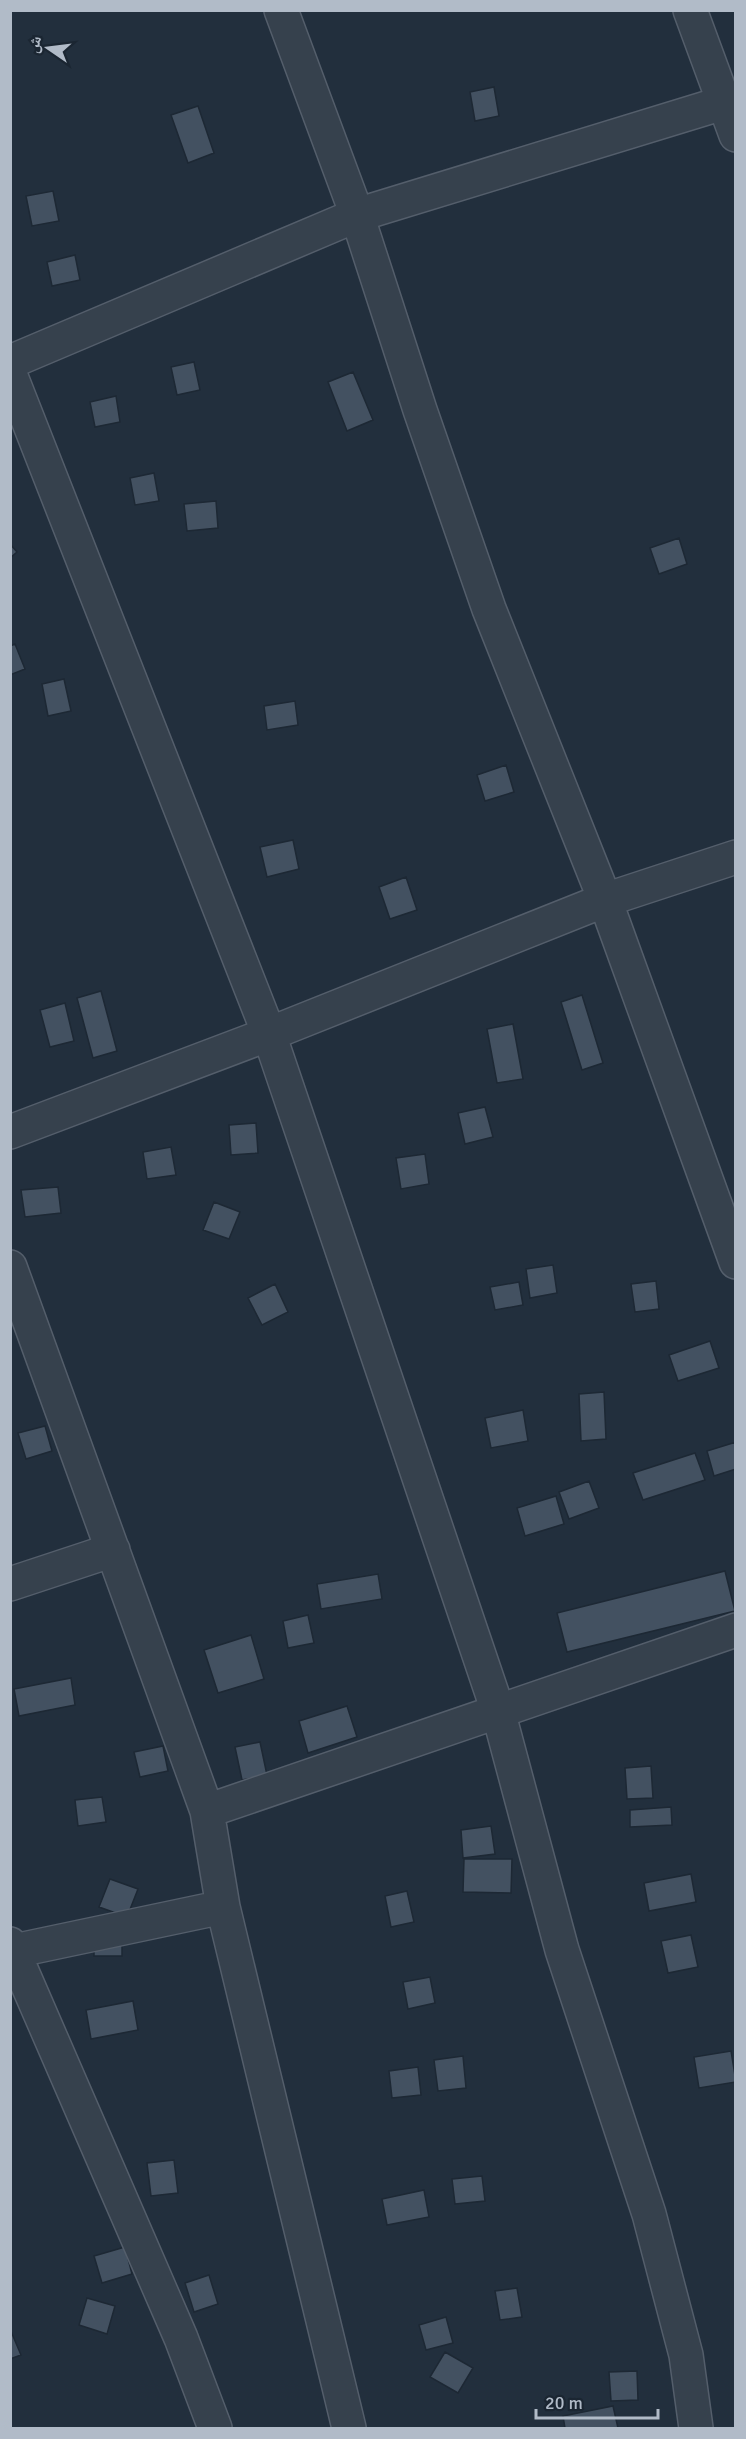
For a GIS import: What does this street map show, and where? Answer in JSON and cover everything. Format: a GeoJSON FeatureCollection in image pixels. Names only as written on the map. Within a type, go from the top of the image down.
{"type":"FeatureCollection","features":[{"type":"Feature","properties":{"kind":"street"},"geometry":{"type":"LineString","coordinates":[[281,10],[357,215],[420,410],[489,609],[605,900],[735,1262]]}},
{"type":"Feature","properties":{"kind":"street"},"geometry":{"type":"LineString","coordinates":[[690,10],[730,101],[735,135]]}},
{"type":"Feature","properties":{"kind":"street"},"geometry":{"type":"LineString","coordinates":[[10,362],[357,215],[730,101]]}},
{"type":"Feature","properties":{"kind":"street"},"geometry":{"type":"LineString","coordinates":[[10,374],[269,1034],[498,1711],[561,1950],[649,2214],[686,2355],[696,2428]]}},
{"type":"Feature","properties":{"kind":"street"},"geometry":{"type":"LineString","coordinates":[[10,1132],[269,1034],[605,900],[735,857]]}},
{"type":"Feature","properties":{"kind":"street"},"geometry":{"type":"LineString","coordinates":[[10,1267],[207,1811],[223,1907],[349,2428]]}},
{"type":"Feature","properties":{"kind":"street"},"geometry":{"type":"LineString","coordinates":[[10,1584],[113,1550]]}},
{"type":"Feature","properties":{"kind":"street"},"geometry":{"type":"LineString","coordinates":[[207,1811],[735,1630]]}},
{"type":"Feature","properties":{"kind":"street"},"geometry":{"type":"LineString","coordinates":[[215,2428],[181,2338],[12,1947],[223,1907]]}},
{"type":"Feature","properties":{"kind":"building"},"geometry":{"type":"Polygon","coordinates":[[[494,87],[499,116],[475,121],[470,92],[494,87]]]}},
{"type":"Feature","properties":{"kind":"building"},"geometry":{"type":"Polygon","coordinates":[[[198,106],[214,153],[188,163],[171,115],[198,106]]]}},
{"type":"Feature","properties":{"kind":"building"},"geometry":{"type":"Polygon","coordinates":[[[53,191],[59,221],[32,226],[26,196],[53,191]]]}},
{"type":"Feature","properties":{"kind":"building"},"geometry":{"type":"Polygon","coordinates":[[[75,255],[80,280],[52,286],[47,262],[75,255]]]}},
{"type":"Feature","properties":{"kind":"building"},"geometry":{"type":"Polygon","coordinates":[[[194,362],[200,390],[177,395],[171,367],[194,362]]]}},
{"type":"Feature","properties":{"kind":"building"},"geometry":{"type":"Polygon","coordinates":[[[353,372],[373,420],[347,431],[328,382],[353,372]]]}},
{"type":"Feature","properties":{"kind":"building"},"geometry":{"type":"Polygon","coordinates":[[[116,396],[120,422],[95,427],[90,402],[116,396]]]}},
{"type":"Feature","properties":{"kind":"building"},"geometry":{"type":"Polygon","coordinates":[[[154,473],[159,501],[135,505],[130,478],[154,473]]]}},
{"type":"Feature","properties":{"kind":"building"},"geometry":{"type":"Polygon","coordinates":[[[216,501],[218,528],[187,531],[184,504],[216,501]]]}},
{"type":"Feature","properties":{"kind":"building"},"geometry":{"type":"Polygon","coordinates":[[[679,538],[687,564],[659,574],[650,548],[679,538]]]}},
{"type":"Feature","properties":{"kind":"building"},"geometry":{"type":"Polygon","coordinates":[[[10,544],[17,552],[10,558],[10,544]]]}},
{"type":"Feature","properties":{"kind":"building"},"geometry":{"type":"Polygon","coordinates":[[[15,644],[25,669],[10,675],[10,646],[15,644]]]}},
{"type":"Feature","properties":{"kind":"building"},"geometry":{"type":"Polygon","coordinates":[[[64,679],[71,711],[48,716],[42,684],[64,679]]]}},
{"type":"Feature","properties":{"kind":"building"},"geometry":{"type":"Polygon","coordinates":[[[295,701],[298,725],[267,730],[264,706],[295,701]]]}},
{"type":"Feature","properties":{"kind":"building"},"geometry":{"type":"Polygon","coordinates":[[[506,765],[514,792],[485,801],[477,775],[506,765]]]}},
{"type":"Feature","properties":{"kind":"building"},"geometry":{"type":"Polygon","coordinates":[[[293,840],[299,869],[267,877],[260,847],[293,840]]]}},
{"type":"Feature","properties":{"kind":"building"},"geometry":{"type":"Polygon","coordinates":[[[406,877],[417,910],[390,919],[379,887],[406,877]]]}},
{"type":"Feature","properties":{"kind":"building"},"geometry":{"type":"Polygon","coordinates":[[[101,991],[117,1051],[93,1058],[77,998],[101,991]]]}},
{"type":"Feature","properties":{"kind":"building"},"geometry":{"type":"Polygon","coordinates":[[[582,995],[603,1063],[582,1070],[561,1002],[582,995]]]}},
{"type":"Feature","properties":{"kind":"building"},"geometry":{"type":"Polygon","coordinates":[[[65,1003],[74,1041],[50,1047],[40,1010],[65,1003]]]}},
{"type":"Feature","properties":{"kind":"building"},"geometry":{"type":"Polygon","coordinates":[[[513,1024],[523,1079],[497,1083],[487,1029],[513,1024]]]}},
{"type":"Feature","properties":{"kind":"building"},"geometry":{"type":"Polygon","coordinates":[[[485,1107],[493,1137],[465,1144],[458,1113],[485,1107]]]}},
{"type":"Feature","properties":{"kind":"building"},"geometry":{"type":"Polygon","coordinates":[[[256,1123],[258,1153],[231,1155],[229,1125],[256,1123]]]}},
{"type":"Feature","properties":{"kind":"building"},"geometry":{"type":"Polygon","coordinates":[[[171,1147],[176,1175],[147,1179],[143,1152],[171,1147]]]}},
{"type":"Feature","properties":{"kind":"building"},"geometry":{"type":"Polygon","coordinates":[[[425,1154],[429,1184],[401,1189],[396,1158],[425,1154]]]}},
{"type":"Feature","properties":{"kind":"building"},"geometry":{"type":"Polygon","coordinates":[[[58,1187],[61,1213],[25,1217],[21,1190],[58,1187]]]}},
{"type":"Feature","properties":{"kind":"building"},"geometry":{"type":"Polygon","coordinates":[[[214,1202],[240,1212],[229,1239],[203,1230],[214,1202]]]}},
{"type":"Feature","properties":{"kind":"building"},"geometry":{"type":"Polygon","coordinates":[[[553,1265],[557,1293],[530,1298],[526,1269],[553,1265]]]}},
{"type":"Feature","properties":{"kind":"building"},"geometry":{"type":"Polygon","coordinates":[[[656,1281],[659,1309],[635,1312],[631,1284],[656,1281]]]}},
{"type":"Feature","properties":{"kind":"building"},"geometry":{"type":"Polygon","coordinates":[[[519,1282],[523,1305],[495,1310],[490,1287],[519,1282]]]}},
{"type":"Feature","properties":{"kind":"building"},"geometry":{"type":"Polygon","coordinates":[[[275,1284],[288,1312],[262,1325],[248,1298],[275,1284]]]}},
{"type":"Feature","properties":{"kind":"building"},"geometry":{"type":"Polygon","coordinates":[[[710,1341],[719,1368],[678,1381],[669,1355],[710,1341]]]}},
{"type":"Feature","properties":{"kind":"building"},"geometry":{"type":"Polygon","coordinates":[[[604,1392],[606,1439],[581,1441],[579,1394],[604,1392]]]}},
{"type":"Feature","properties":{"kind":"building"},"geometry":{"type":"Polygon","coordinates":[[[523,1410],[528,1441],[491,1448],[485,1418],[523,1410]]]}},
{"type":"Feature","properties":{"kind":"building"},"geometry":{"type":"Polygon","coordinates":[[[45,1426],[52,1451],[26,1459],[18,1433],[45,1426]]]}},
{"type":"Feature","properties":{"kind":"building"},"geometry":{"type":"Polygon","coordinates":[[[736,1442],[736,1469],[714,1476],[707,1451],[736,1442]]]}},
{"type":"Feature","properties":{"kind":"building"},"geometry":{"type":"Polygon","coordinates":[[[695,1453],[705,1480],[643,1500],[633,1473],[695,1453]]]}},
{"type":"Feature","properties":{"kind":"building"},"geometry":{"type":"Polygon","coordinates":[[[589,1481],[599,1508],[569,1519],[559,1492],[589,1481]]]}},
{"type":"Feature","properties":{"kind":"building"},"geometry":{"type":"Polygon","coordinates":[[[556,1496],[564,1524],[525,1536],[517,1508],[556,1496]]]}},
{"type":"Feature","properties":{"kind":"building"},"geometry":{"type":"Polygon","coordinates":[[[725,1571],[735,1611],[567,1652],[557,1613],[725,1571]]]}},
{"type":"Feature","properties":{"kind":"building"},"geometry":{"type":"Polygon","coordinates":[[[378,1574],[382,1599],[321,1609],[317,1584],[378,1574]]]}},
{"type":"Feature","properties":{"kind":"building"},"geometry":{"type":"Polygon","coordinates":[[[308,1615],[314,1643],[288,1648],[283,1621],[308,1615]]]}},
{"type":"Feature","properties":{"kind":"building"},"geometry":{"type":"Polygon","coordinates":[[[251,1635],[264,1679],[218,1693],[204,1650],[251,1635]]]}},
{"type":"Feature","properties":{"kind":"building"},"geometry":{"type":"Polygon","coordinates":[[[71,1678],[75,1705],[19,1716],[14,1689],[71,1678]]]}},
{"type":"Feature","properties":{"kind":"building"},"geometry":{"type":"Polygon","coordinates":[[[347,1706],[357,1737],[308,1753],[299,1721],[347,1706]]]}},
{"type":"Feature","properties":{"kind":"building"},"geometry":{"type":"Polygon","coordinates":[[[260,1742],[267,1775],[242,1780],[235,1747],[260,1742]]]}},
{"type":"Feature","properties":{"kind":"building"},"geometry":{"type":"Polygon","coordinates":[[[163,1746],[168,1771],[140,1777],[134,1752],[163,1746]]]}},
{"type":"Feature","properties":{"kind":"building"},"geometry":{"type":"Polygon","coordinates":[[[651,1766],[653,1798],[627,1799],[625,1768],[651,1766]]]}},
{"type":"Feature","properties":{"kind":"building"},"geometry":{"type":"Polygon","coordinates":[[[102,1797],[106,1822],[78,1826],[75,1800],[102,1797]]]}},
{"type":"Feature","properties":{"kind":"building"},"geometry":{"type":"Polygon","coordinates":[[[671,1807],[672,1825],[630,1827],[630,1810],[671,1807]]]}},
{"type":"Feature","properties":{"kind":"building"},"geometry":{"type":"Polygon","coordinates":[[[491,1826],[495,1854],[463,1858],[461,1830],[491,1826]]]}},
{"type":"Feature","properties":{"kind":"building"},"geometry":{"type":"Polygon","coordinates":[[[464,1859],[512,1859],[511,1893],[463,1892],[464,1859]]]}},
{"type":"Feature","properties":{"kind":"building"},"geometry":{"type":"Polygon","coordinates":[[[691,1874],[696,1902],[649,1911],[644,1883],[691,1874]]]}},
{"type":"Feature","properties":{"kind":"building"},"geometry":{"type":"Polygon","coordinates":[[[110,1879],[138,1889],[127,1917],[99,1907],[110,1879]]]}},
{"type":"Feature","properties":{"kind":"building"},"geometry":{"type":"Polygon","coordinates":[[[407,1891],[414,1922],[391,1927],[385,1896],[407,1891]]]}},
{"type":"Feature","properties":{"kind":"building"},"geometry":{"type":"Polygon","coordinates":[[[94,1931],[122,1931],[122,1956],[94,1956],[94,1931]]]}},
{"type":"Feature","properties":{"kind":"building"},"geometry":{"type":"Polygon","coordinates":[[[691,1935],[698,1967],[668,1973],[661,1941],[691,1935]]]}},
{"type":"Feature","properties":{"kind":"building"},"geometry":{"type":"Polygon","coordinates":[[[430,1977],[435,2003],[408,2009],[403,1982],[430,1977]]]}},
{"type":"Feature","properties":{"kind":"building"},"geometry":{"type":"Polygon","coordinates":[[[133,2001],[138,2030],[91,2039],[86,2010],[133,2001]]]}},
{"type":"Feature","properties":{"kind":"building"},"geometry":{"type":"Polygon","coordinates":[[[731,2051],[736,2082],[699,2088],[694,2057],[731,2051]]]}},
{"type":"Feature","properties":{"kind":"building"},"geometry":{"type":"Polygon","coordinates":[[[463,2056],[466,2088],[438,2091],[434,2060],[463,2056]]]}},
{"type":"Feature","properties":{"kind":"building"},"geometry":{"type":"Polygon","coordinates":[[[418,2067],[421,2095],[392,2098],[389,2071],[418,2067]]]}},
{"type":"Feature","properties":{"kind":"building"},"geometry":{"type":"Polygon","coordinates":[[[174,2160],[178,2193],[151,2196],[147,2163],[174,2160]]]}},
{"type":"Feature","properties":{"kind":"building"},"geometry":{"type":"Polygon","coordinates":[[[482,2176],[485,2201],[455,2204],[452,2179],[482,2176]]]}},
{"type":"Feature","properties":{"kind":"building"},"geometry":{"type":"Polygon","coordinates":[[[424,2190],[429,2217],[387,2225],[382,2199],[424,2190]]]}},
{"type":"Feature","properties":{"kind":"building"},"geometry":{"type":"Polygon","coordinates":[[[125,2247],[132,2274],[102,2283],[94,2256],[125,2247]]]}},
{"type":"Feature","properties":{"kind":"building"},"geometry":{"type":"Polygon","coordinates":[[[209,2275],[218,2304],[194,2312],[185,2283],[209,2275]]]}},
{"type":"Feature","properties":{"kind":"building"},"geometry":{"type":"Polygon","coordinates":[[[517,2288],[522,2317],[500,2320],[495,2291],[517,2288]]]}},
{"type":"Feature","properties":{"kind":"building"},"geometry":{"type":"Polygon","coordinates":[[[87,2298],[115,2306],[107,2334],[79,2325],[87,2298]]]}},
{"type":"Feature","properties":{"kind":"building"},"geometry":{"type":"Polygon","coordinates":[[[446,2317],[453,2343],[426,2350],[419,2325],[446,2317]]]}},
{"type":"Feature","properties":{"kind":"building"},"geometry":{"type":"Polygon","coordinates":[[[10,2329],[21,2355],[10,2359],[10,2329]]]}},
{"type":"Feature","properties":{"kind":"building"},"geometry":{"type":"Polygon","coordinates":[[[445,2352],[473,2368],[458,2393],[430,2377],[445,2352]]]}},
{"type":"Feature","properties":{"kind":"building"},"geometry":{"type":"Polygon","coordinates":[[[637,2371],[638,2400],[611,2401],[609,2372],[637,2371]]]}},
{"type":"Feature","properties":{"kind":"building"},"geometry":{"type":"Polygon","coordinates":[[[613,2406],[618,2428],[565,2428],[563,2416],[613,2406]]]}}]}
